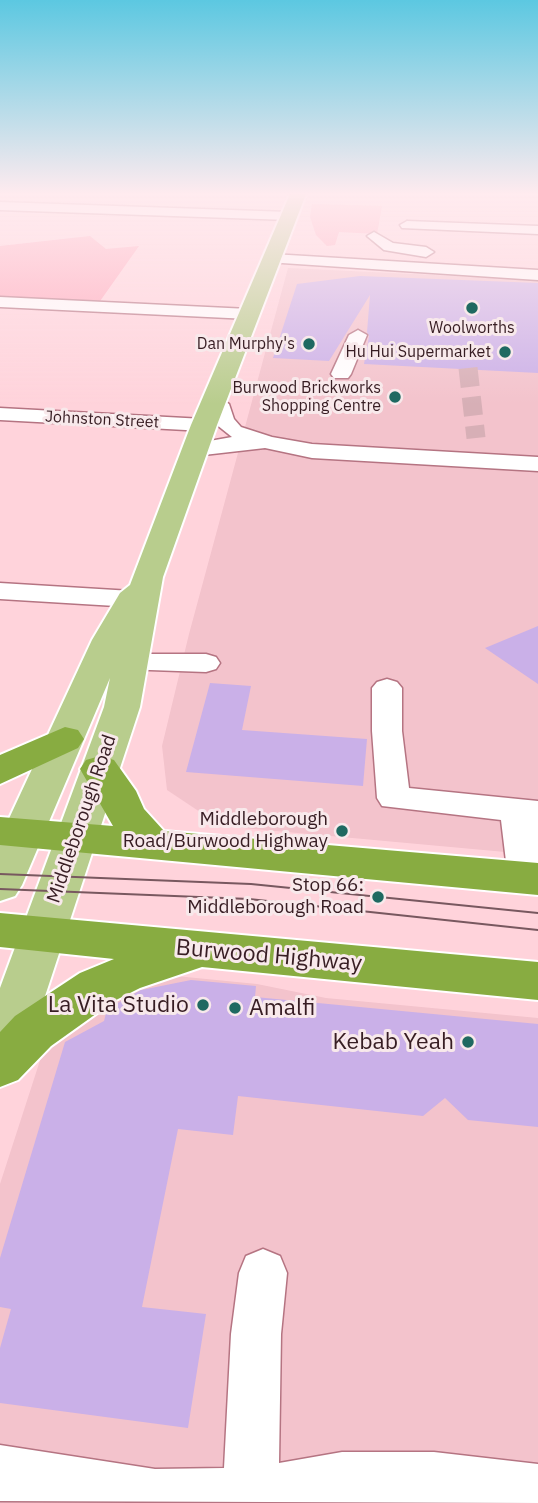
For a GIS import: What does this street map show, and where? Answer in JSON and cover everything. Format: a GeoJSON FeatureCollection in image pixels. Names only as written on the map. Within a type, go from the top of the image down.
{"type":"FeatureCollection","features":[{"type":"Feature","properties":{"kind":"highway"},"geometry":{"type":"LineString","coordinates":[[0,771],[65,739]]}},
{"type":"Feature","properties":{"kind":"highway"},"geometry":{"type":"LineString","coordinates":[[100,769],[116,791],[126,815],[152,845]]}},
{"type":"Feature","properties":{"kind":"highway"},"geometry":{"type":"LineString","coordinates":[[12,832],[532,878]]}},
{"type":"Feature","properties":{"kind":"highway","name":"Burwood Highway"},"geometry":{"type":"LineString","coordinates":[[22,932],[538,981]]}},
{"type":"Feature","properties":{"kind":"highway"},"geometry":{"type":"LineString","coordinates":[[0,1065],[33,1031],[97,987],[124,975],[204,949]]}},
{"type":"Feature","properties":{"kind":"main road","name":"Middleborough Road"},"geometry":{"type":"LineString","coordinates":[[0,885],[12,832],[65,739],[139,588],[271,264]]}},
{"type":"Feature","properties":{"kind":"main road","name":"Middleborough Road"},"geometry":{"type":"LineString","coordinates":[[0,1057],[22,932],[75,839],[122,707],[132,663],[139,588]]}},
{"type":"Feature","properties":{"kind":"street"},"geometry":{"type":"LineString","coordinates":[[269,269],[334,264]]}},
{"type":"Feature","properties":{"kind":"street"},"geometry":{"type":"LineString","coordinates":[[269,269],[334,264]]}},
{"type":"Feature","properties":{"kind":"street"},"geometry":{"type":"LineString","coordinates":[[341,264],[535,275]]}},
{"type":"Feature","properties":{"kind":"street"},"geometry":{"type":"LineString","coordinates":[[0,302],[249,314]]}},
{"type":"Feature","properties":{"kind":"street"},"geometry":{"type":"LineString","coordinates":[[341,374],[358,335]]}},
{"type":"Feature","properties":{"kind":"street"},"geometry":{"type":"LineString","coordinates":[[214,400],[222,408],[224,421],[234,431],[267,442],[314,440],[538,464]]}},
{"type":"Feature","properties":{"kind":"street","name":"Johnston Street"},"geometry":{"type":"LineString","coordinates":[[0,414],[229,444],[267,442]]}},
{"type":"Feature","properties":{"kind":"street"},"geometry":{"type":"LineString","coordinates":[[0,591],[139,588]]}},
{"type":"Feature","properties":{"kind":"street"},"geometry":{"type":"LineString","coordinates":[[132,663],[206,663]]}},
{"type":"Feature","properties":{"kind":"street"},"geometry":{"type":"LineString","coordinates":[[387,688],[387,731],[394,798],[527,811],[532,878]]}},
{"type":"Feature","properties":{"kind":"street"},"geometry":{"type":"LineString","coordinates":[[232,1500],[263,1273]]}},
{"type":"Feature","properties":{"kind":"street"},"geometry":{"type":"LineString","coordinates":[[7,1484],[155,1497],[232,1500],[342,1480],[434,1480],[538,1492]]}},
{"type":"Feature","properties":{"kind":"shaded area"},"geometry":{"type":"Polygon","coordinates":[[[0,264],[126,264],[98,304],[0,299],[0,264]]]}},
{"type":"Feature","properties":{"kind":"shaded area"},"geometry":{"type":"Polygon","coordinates":[[[288,268],[538,280],[538,855],[221,826],[167,790],[162,746],[189,634],[288,268]]]}},
{"type":"Feature","properties":{"kind":"shaded area"},"geometry":{"type":"Polygon","coordinates":[[[176,976],[257,984],[326,998],[538,1018],[538,1503],[0,1503],[0,1184],[45,1045],[128,986],[176,976]]]}},
{"type":"Feature","properties":{"kind":"building"},"geometry":{"type":"Polygon","coordinates":[[[360,276],[538,283],[538,373],[364,364],[369,336],[370,295],[329,361],[273,358],[297,284],[360,276]]]}},
{"type":"Feature","properties":{"kind":"building"},"geometry":{"type":"Polygon","coordinates":[[[538,626],[538,684],[485,648],[538,626]]]}},
{"type":"Feature","properties":{"kind":"building"},"geometry":{"type":"Polygon","coordinates":[[[210,683],[251,686],[242,730],[367,739],[363,786],[186,772],[210,683]]]}},
{"type":"Feature","properties":{"kind":"building"},"geometry":{"type":"Polygon","coordinates":[[[191,980],[256,986],[255,997],[538,1024],[538,1127],[468,1120],[445,1098],[423,1116],[238,1096],[233,1135],[178,1129],[142,1307],[206,1314],[188,1428],[0,1403],[0,1348],[11,1309],[0,1307],[0,1258],[65,1042],[104,1021],[107,1009],[141,990],[191,980]]]}},
{"type":"Feature","properties":{"kind":"tunnel"},"geometry":{"type":"LineString","coordinates":[[468,368],[476,438]]}},
{"type":"Feature","properties":{"kind":"tram line"},"geometry":{"type":"LineString","coordinates":[[0,874],[251,884],[538,913]]}},
{"type":"Feature","properties":{"kind":"tram line"},"geometry":{"type":"LineString","coordinates":[[0,889],[249,899],[538,930]]}},
{"type":"Feature","properties":{"kind":"place","name":"Woolworths"},"geometry":{"type":"Point","coordinates":[472,308]}},
{"type":"Feature","properties":{"kind":"place","name":"Dan Murphy's"},"geometry":{"type":"Point","coordinates":[309,344]}},
{"type":"Feature","properties":{"kind":"place","name":"Hu Hui Supermarket"},"geometry":{"type":"Point","coordinates":[505,352]}},
{"type":"Feature","properties":{"kind":"place","name":"Burwood Brickworks Shopping Centre"},"geometry":{"type":"Point","coordinates":[395,397]}},
{"type":"Feature","properties":{"kind":"place","name":"Middleborough Road/Burwood Highway"},"geometry":{"type":"Point","coordinates":[342,831]}},
{"type":"Feature","properties":{"kind":"place","name":"Stop 66: Middleborough Road"},"geometry":{"type":"Point","coordinates":[378,897]}},
{"type":"Feature","properties":{"kind":"place","name":"La Vita Studio"},"geometry":{"type":"Point","coordinates":[203,1005]}},
{"type":"Feature","properties":{"kind":"place","name":"Amalfi"},"geometry":{"type":"Point","coordinates":[235,1008]}},
{"type":"Feature","properties":{"kind":"place","name":"Kebab Yeah"},"geometry":{"type":"Point","coordinates":[468,1042]}}]}
